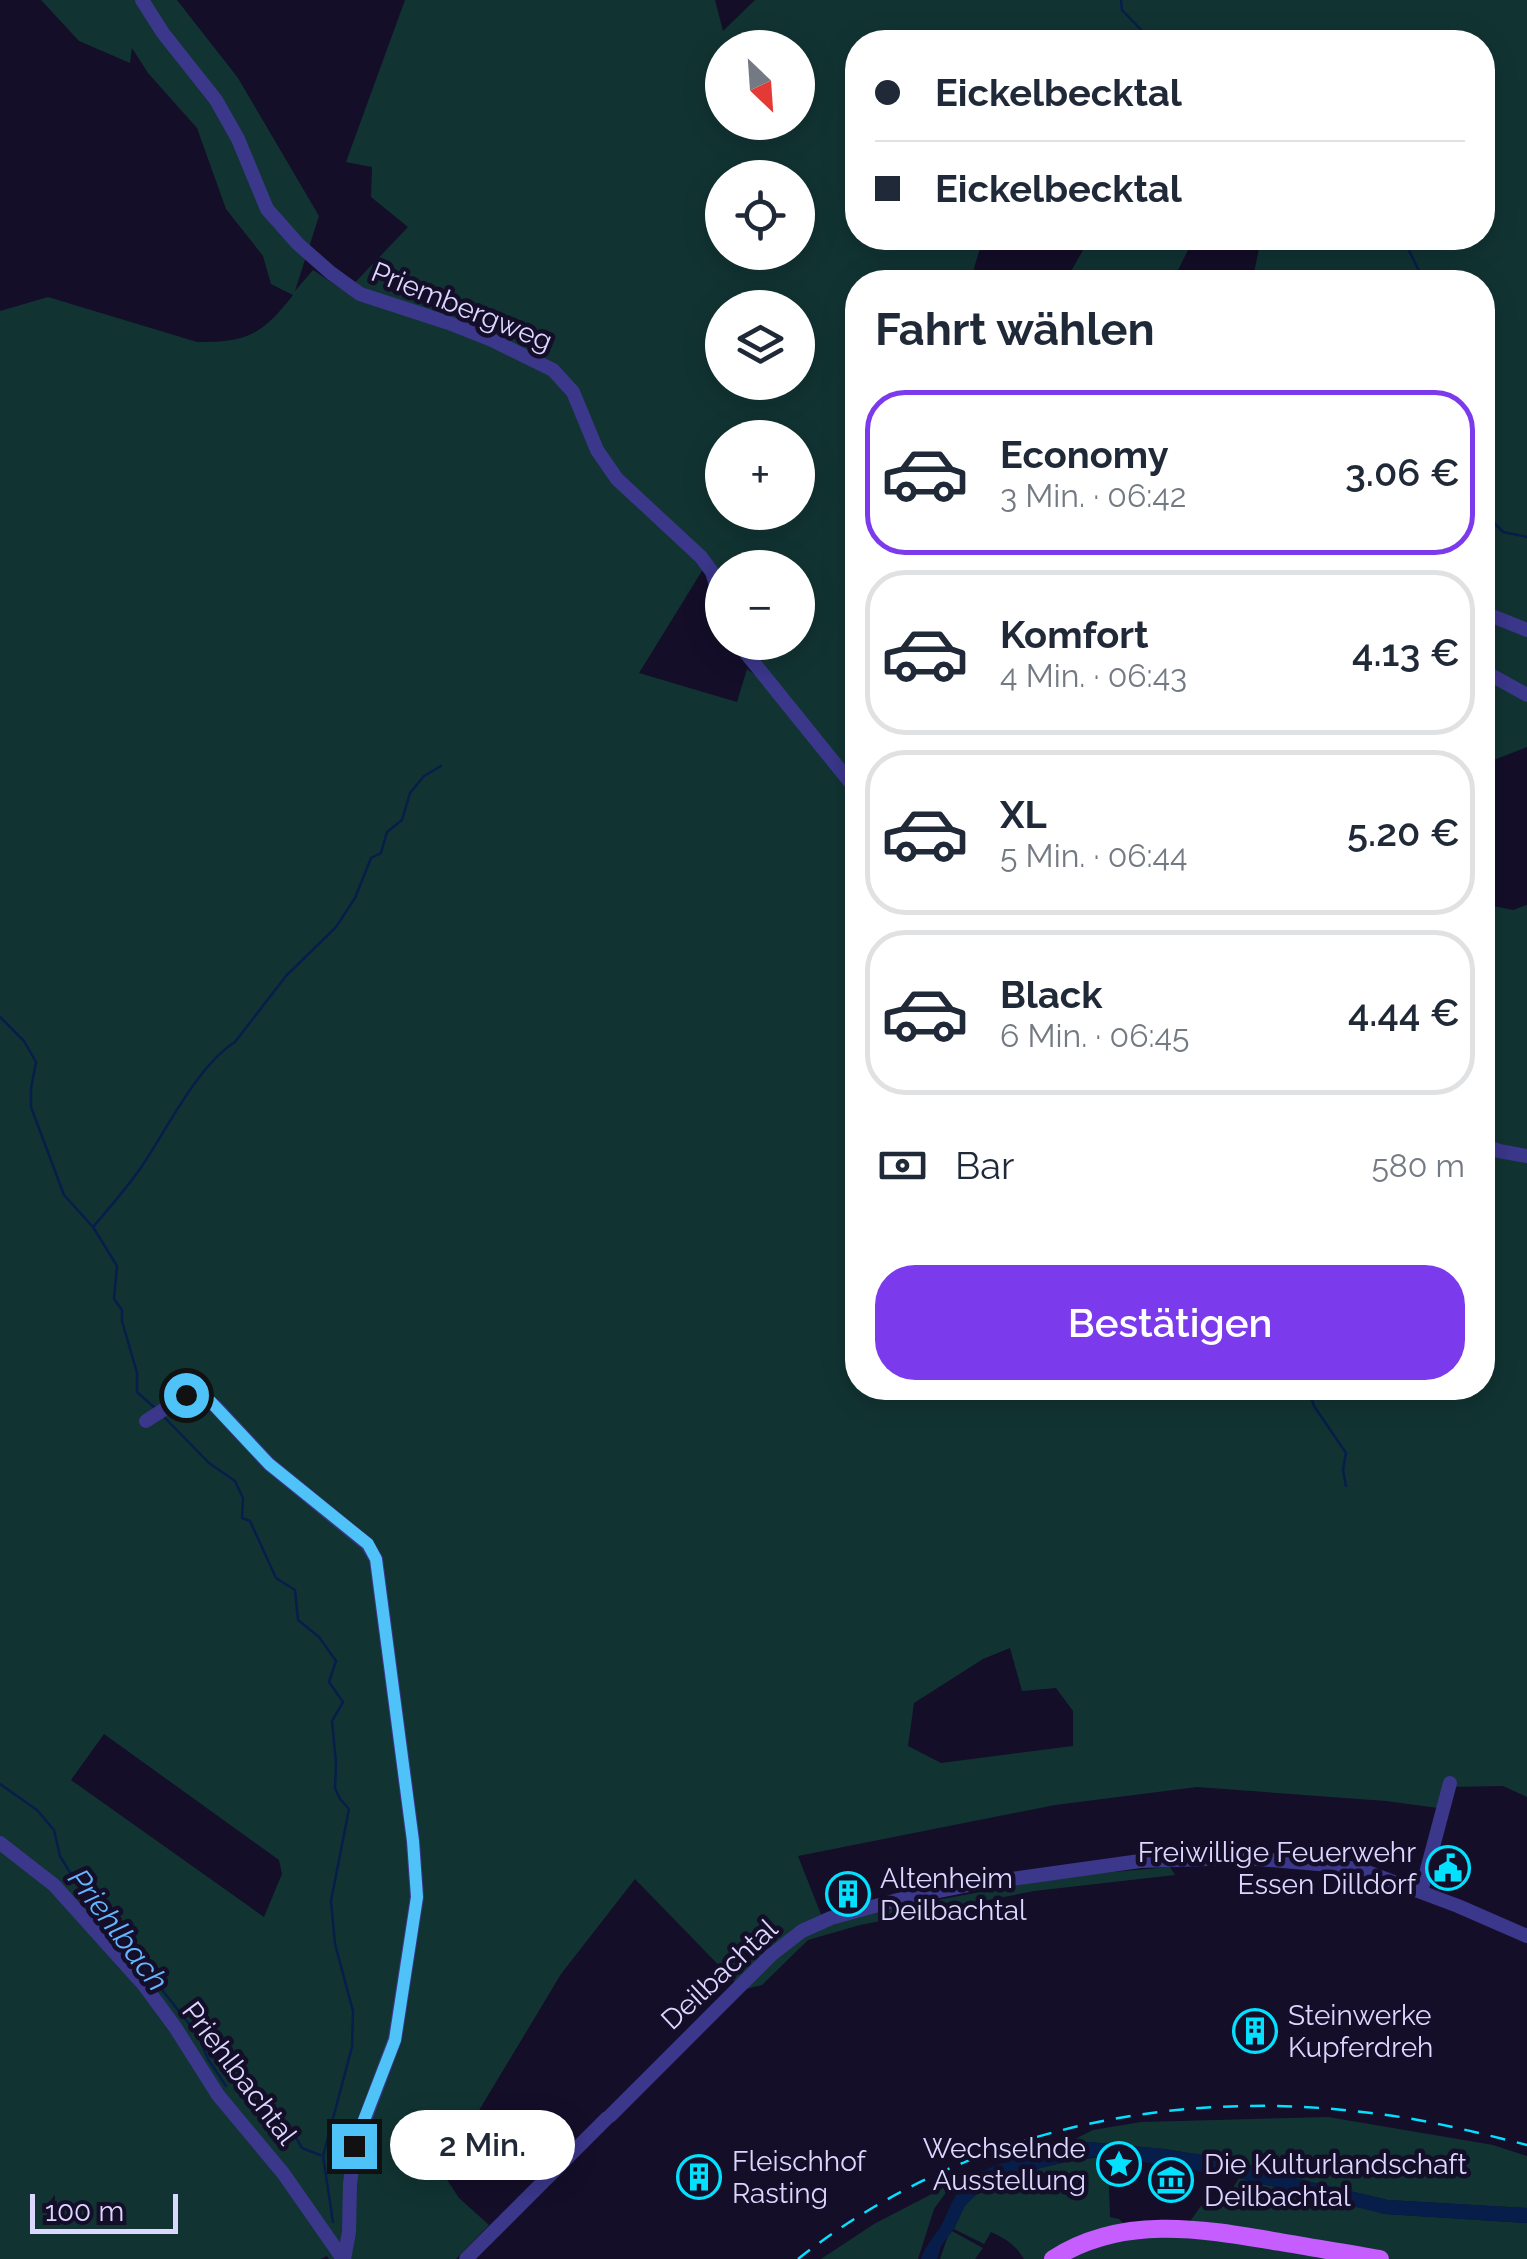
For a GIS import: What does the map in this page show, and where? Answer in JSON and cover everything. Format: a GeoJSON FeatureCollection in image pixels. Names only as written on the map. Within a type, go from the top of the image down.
{"type":"FeatureCollection","features":[{"type":"Feature","properties":{"kind":"main road"},"geometry":{"type":"LineString","coordinates":[[1053,2259],[1096,2238],[1119,2232],[1172,2228],[1376,2258]]}},
{"type":"Feature","properties":{"kind":"street","name":"Priembergweg"},"geometry":{"type":"LineString","coordinates":[[142,0],[216,100],[238,139],[267,209],[280,226],[360,294],[449,323],[553,370],[573,392],[597,450],[617,479],[705,562]]}},
{"type":"Feature","properties":{"kind":"street"},"geometry":{"type":"LineString","coordinates":[[1495,617],[1527,630]]}},
{"type":"Feature","properties":{"kind":"street"},"geometry":{"type":"LineString","coordinates":[[752,660],[845,776]]}},
{"type":"Feature","properties":{"kind":"street"},"geometry":{"type":"LineString","coordinates":[[1495,677],[1527,695]]}},
{"type":"Feature","properties":{"kind":"street"},"geometry":{"type":"LineString","coordinates":[[1495,1149],[1527,1156]]}},
{"type":"Feature","properties":{"kind":"street"},"geometry":{"type":"LineString","coordinates":[[146,1420],[186,1395],[204,1398],[269,1464],[368,1544],[376,1559],[417,1897],[395,2040],[354,2146],[344,2259]]}},
{"type":"Feature","properties":{"kind":"street"},"geometry":{"type":"LineString","coordinates":[[1420,1892],[1450,1783]]}},
{"type":"Feature","properties":{"kind":"street","name":"Priehlbachtal"},"geometry":{"type":"LineString","coordinates":[[0,1843],[54,1884],[144,1985],[218,2095],[283,2173],[344,2259]]}},
{"type":"Feature","properties":{"kind":"street","name":"Deilbachtal"},"geometry":{"type":"LineString","coordinates":[[466,2259],[771,1955],[802,1932],[830,1918],[905,1898],[1121,1863],[1246,1858],[1362,1870],[1527,1936]]}},
{"type":"Feature","properties":{"kind":"green space"},"geometry":{"type":"Polygon","coordinates":[[[41,0],[177,0],[238,78],[319,216],[295,291],[313,270],[346,292],[408,227],[371,197],[372,167],[346,162],[405,0],[715,0],[723,30],[705,30],[705,140],[815,140],[815,30],[724,30],[755,0],[1527,0],[1527,747],[1495,759],[1495,270],[1255,270],[1259,250],[1495,250],[1495,30],[845,30],[845,250],[979,250],[974,270],[845,270],[845,771],[754,660],[815,660],[815,550],[705,550],[705,566],[639,673],[737,702],[747,669],[771,686],[845,781],[845,1400],[1495,1400],[1495,906],[1513,910],[1527,905],[1527,1797],[1503,1786],[1445,1787],[1438,1808],[1197,1787],[1055,1805],[798,1856],[822,1917],[765,1950],[736,1983],[635,1879],[561,1974],[442,2172],[459,2198],[489,2225],[456,2259],[0,2259],[0,311],[48,297],[197,342],[214,342],[241,338],[263,327],[293,295],[271,284],[263,256],[226,209],[197,128],[148,73],[132,48],[130,63],[79,41],[41,0]],[[1010,1648],[983,1659],[914,1703],[908,1746],[941,1763],[1073,1746],[1073,1711],[1056,1688],[1022,1691],[1010,1648]],[[104,1734],[71,1780],[264,1917],[282,1874],[279,1860],[104,1734]]]}},
{"type":"Feature","properties":{"kind":"green space"},"geometry":{"type":"Polygon","coordinates":[[[1083,250],[1188,250],[1178,270],[1072,270],[1083,250]]]}},
{"type":"Feature","properties":{"kind":"green space"},"geometry":{"type":"Polygon","coordinates":[[[1170,1867],[1175,1875],[1034,1891],[860,1925],[808,1940],[762,1985],[742,1990],[805,1936],[833,1923],[1067,1876],[1170,1867]]]}},
{"type":"Feature","properties":{"kind":"green space"},"geometry":{"type":"Polygon","coordinates":[[[1328,2117],[1493,2145],[1527,2156],[1527,2208],[1388,2200],[1233,2160],[1164,2149],[1089,2142],[1051,2151],[1093,2130],[1141,2122],[1328,2117]]]}},
{"type":"Feature","properties":{"kind":"green space"},"geometry":{"type":"Polygon","coordinates":[[[1110,2156],[1110,2217],[1128,2228],[1045,2259],[1024,2259],[1010,2243],[991,2232],[984,2244],[954,2229],[964,2207],[990,2186],[1053,2165],[1110,2156]]]}},
{"type":"Feature","properties":{"kind":"green space"},"geometry":{"type":"Polygon","coordinates":[[[1239,2178],[1385,2214],[1527,2223],[1527,2259],[1057,2259],[1072,2249],[1186,2227],[1201,2206],[1231,2191],[1239,2178]]]}},
{"type":"Feature","properties":{"kind":"green space"},"geometry":{"type":"Polygon","coordinates":[[[953,2183],[934,2209],[918,2259],[821,2259],[874,2224],[953,2183]]]}},
{"type":"Feature","properties":{"kind":"green space"},"geometry":{"type":"Polygon","coordinates":[[[950,2230],[983,2248],[975,2259],[940,2259],[950,2230]]]}},
{"type":"Feature","properties":{"kind":"water"},"geometry":{"type":"Polygon","coordinates":[[[1089,2142],[1233,2160],[1388,2200],[1527,2208],[1527,2223],[1385,2214],[1239,2178],[1109,2156],[1041,2168],[977,2194],[965,2206],[937,2259],[921,2259],[956,2195],[969,2180],[1000,2164],[1089,2142]]]}},
{"type":"Feature","properties":{"kind":"waterway"},"geometry":{"type":"LineString","coordinates":[[1121,0],[1122,10],[1141,30]]}},
{"type":"Feature","properties":{"kind":"waterway"},"geometry":{"type":"LineString","coordinates":[[1409,250],[1419,270]]}},
{"type":"Feature","properties":{"kind":"waterway"},"geometry":{"type":"LineString","coordinates":[[1495,524],[1503,532],[1527,537]]}},
{"type":"Feature","properties":{"kind":"waterway"},"geometry":{"type":"LineString","coordinates":[[93,1227],[136,1174],[208,1066],[235,1042],[286,976],[336,927],[355,898],[371,858],[381,853],[387,832],[402,820],[410,793],[424,776],[441,766]]}},
{"type":"Feature","properties":{"kind":"waterway"},"geometry":{"type":"LineString","coordinates":[[0,1017],[24,1041],[36,1062],[31,1107],[64,1195],[93,1227],[117,1266],[114,1299],[122,1310],[137,1373],[137,1392],[155,1408]]}},
{"type":"Feature","properties":{"kind":"waterway"},"geometry":{"type":"LineString","coordinates":[[1312,1400],[1346,1453],[1346,1486]]}},
{"type":"Feature","properties":{"kind":"waterway"},"geometry":{"type":"LineString","coordinates":[[165,1418],[209,1463],[235,1481],[243,1498],[242,1518],[250,1521],[276,1578],[295,1590],[298,1620],[319,1637],[336,1661],[329,1682],[343,1702],[332,1721],[335,1788],[349,1809],[331,1901],[335,1944],[353,2011],[352,2047],[323,2156],[333,2222]]}},
{"type":"Feature","properties":{"kind":"waterway","name":"Priehlbach"},"geometry":{"type":"LineString","coordinates":[[0,1784],[37,1810],[54,1830],[60,1856],[75,1881],[198,2035],[226,2086]]}},
{"type":"Feature","properties":{"kind":"waterway","name":"Priehlbach"},"geometry":{"type":"LineString","coordinates":[[257,2106],[284,2122],[302,2148],[320,2155]]}},
{"type":"Feature","properties":{"kind":"railway"},"geometry":{"type":"LineString","coordinates":[[798,2259],[861,2215],[927,2179],[997,2150],[1070,2128],[1144,2114],[1219,2107],[1371,2113],[1527,2145]]}},
{"type":"Feature","properties":{"kind":"place","name":"Freiwillige Feuerwehr Essen Dilldorf"},"geometry":{"type":"Point","coordinates":[1448,1868]}},
{"type":"Feature","properties":{"kind":"place","name":"Altenheim Deilbachtal"},"geometry":{"type":"Point","coordinates":[848,1894]}},
{"type":"Feature","properties":{"kind":"place","name":"Steinwerke Kupferdreh"},"geometry":{"type":"Point","coordinates":[1255,2031]}},
{"type":"Feature","properties":{"kind":"place","name":"Wechselnde Ausstellung"},"geometry":{"type":"Point","coordinates":[1119,2164]}},
{"type":"Feature","properties":{"kind":"place","name":"Fleischhof Rasting"},"geometry":{"type":"Point","coordinates":[699,2177]}},
{"type":"Feature","properties":{"kind":"place","name":"Die Kulturlandschaft Deilbachtal"},"geometry":{"type":"Point","coordinates":[1171,2180]}},
{"type":"Feature","properties":{"kind":"route"},"geometry":{"type":"LineString","coordinates":[[186,1395],[195,1394],[210,1401],[269,1464],[368,1544],[376,1559],[417,1897],[395,2040],[354,2146]]}}]}
